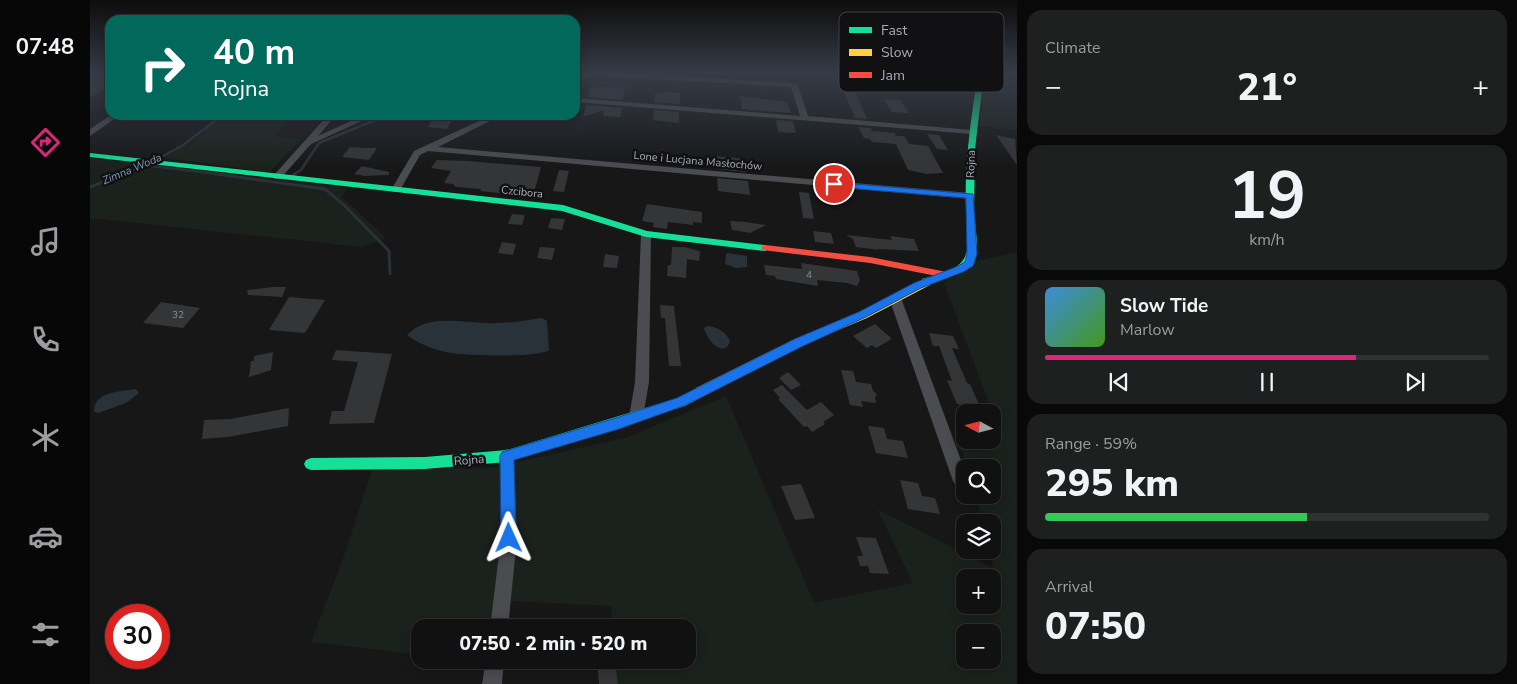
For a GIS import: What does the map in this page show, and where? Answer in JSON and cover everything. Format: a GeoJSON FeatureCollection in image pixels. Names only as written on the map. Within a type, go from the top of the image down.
{"type":"FeatureCollection","features":[{"type":"Feature","properties":{"kind":"street"},"geometry":{"type":"LineString","coordinates":[[638,105],[972,132]]}},
{"type":"Feature","properties":{"kind":"street"},"geometry":{"type":"LineString","coordinates":[[801,105],[805,118]]}},
{"type":"Feature","properties":{"kind":"street","name":"Rojna"},"geometry":{"type":"LineString","coordinates":[[311,464],[425,463],[507,456],[681,402],[799,342],[863,315],[917,286],[963,268],[971,261],[970,196],[972,132],[977,105]]}},
{"type":"Feature","properties":{"kind":"street"},"geometry":{"type":"LineString","coordinates":[[90,134],[109,120]]}},
{"type":"Feature","properties":{"kind":"street"},"geometry":{"type":"LineString","coordinates":[[277,176],[328,120]]}},
{"type":"Feature","properties":{"kind":"street"},"geometry":{"type":"LineString","coordinates":[[306,144],[360,120]]}},
{"type":"Feature","properties":{"kind":"street"},"geometry":{"type":"LineString","coordinates":[[396,190],[413,158],[425,148],[487,120]]}},
{"type":"Feature","properties":{"kind":"street","name":"Lone i Lucjana Masłochów"},"geometry":{"type":"LineString","coordinates":[[425,148],[970,196]]}},
{"type":"Feature","properties":{"kind":"street","name":"Czcibora"},"geometry":{"type":"LineString","coordinates":[[90,155],[563,208],[646,234],[870,260],[947,275]]}},
{"type":"Feature","properties":{"kind":"street"},"geometry":{"type":"LineString","coordinates":[[636,417],[642,382],[646,234]]}},
{"type":"Feature","properties":{"kind":"street"},"geometry":{"type":"LineString","coordinates":[[895,298],[956,467]]}},
{"type":"Feature","properties":{"kind":"street"},"geometry":{"type":"LineString","coordinates":[[500,619],[509,538],[507,456]]}},
{"type":"Feature","properties":{"kind":"street"},"geometry":{"type":"LineString","coordinates":[[492,684],[494,669]]}},
{"type":"Feature","properties":{"kind":"shaded area"},"geometry":{"type":"Polygon","coordinates":[[[982,105],[1017,105],[1017,130],[979,126],[982,105]]]}},
{"type":"Feature","properties":{"kind":"shaded area"},"geometry":{"type":"Polygon","coordinates":[[[211,120],[289,120],[275,136],[301,139],[270,172],[164,158],[205,132],[204,126],[211,120]]]}},
{"type":"Feature","properties":{"kind":"shaded area"},"geometry":{"type":"Polygon","coordinates":[[[90,158],[348,188],[342,197],[386,238],[361,247],[90,218],[90,158]]]}},
{"type":"Feature","properties":{"kind":"shaded area"},"geometry":{"type":"Polygon","coordinates":[[[1017,252],[1017,684],[618,684],[617,669],[696,669],[696,619],[612,619],[611,606],[510,601],[507,619],[411,619],[411,654],[311,642],[344,556],[372,470],[490,468],[628,437],[726,396],[814,603],[913,583],[877,509],[956,549],[956,559],[975,559],[993,568],[991,559],[1001,559],[1001,514],[981,514],[978,504],[1001,504],[1001,459],[965,459],[961,449],[1001,449],[1001,404],[989,404],[944,283],[978,261],[1017,252]]]}},
{"type":"Feature","properties":{"kind":"shaded area"},"geometry":{"type":"Polygon","coordinates":[[[726,254],[747,256],[747,267],[736,268],[725,264],[726,254]]]}},
{"type":"Feature","properties":{"kind":"shaded area"},"geometry":{"type":"Polygon","coordinates":[[[542,318],[547,321],[549,350],[542,353],[499,356],[454,353],[431,348],[407,335],[415,328],[433,322],[499,323],[542,318]]]}},
{"type":"Feature","properties":{"kind":"shaded area"},"geometry":{"type":"Polygon","coordinates":[[[708,326],[718,329],[727,335],[730,342],[727,347],[719,348],[711,342],[704,328],[708,326]]]}},
{"type":"Feature","properties":{"kind":"shaded area"},"geometry":{"type":"Polygon","coordinates":[[[136,389],[139,393],[126,403],[98,413],[94,412],[95,405],[104,396],[110,393],[136,389]]]}},
{"type":"Feature","properties":{"kind":"building"},"geometry":{"type":"Polygon","coordinates":[[[586,105],[622,108],[620,117],[603,116],[604,110],[583,117],[586,105]]]}},
{"type":"Feature","properties":{"kind":"building"},"geometry":{"type":"Polygon","coordinates":[[[741,105],[788,105],[791,113],[742,109],[741,105]]]}},
{"type":"Feature","properties":{"kind":"building"},"geometry":{"type":"Polygon","coordinates":[[[849,105],[861,105],[867,119],[855,118],[849,105]]]}},
{"type":"Feature","properties":{"kind":"building"},"geometry":{"type":"Polygon","coordinates":[[[887,105],[903,105],[909,113],[892,112],[887,105]]]}},
{"type":"Feature","properties":{"kind":"building"},"geometry":{"type":"Polygon","coordinates":[[[654,110],[679,112],[679,123],[653,120],[654,110]]]}},
{"type":"Feature","properties":{"kind":"building"},"geometry":{"type":"Polygon","coordinates":[[[432,120],[452,120],[447,129],[428,127],[432,120]]]}},
{"type":"Feature","properties":{"kind":"building"},"geometry":{"type":"Polygon","coordinates":[[[776,120],[793,121],[796,133],[778,132],[776,120]]]}},
{"type":"Feature","properties":{"kind":"building"},"geometry":{"type":"Polygon","coordinates":[[[858,127],[871,128],[872,131],[895,133],[896,136],[904,136],[909,144],[928,146],[943,173],[927,174],[908,170],[896,144],[872,142],[870,139],[864,138],[858,127]]]}},
{"type":"Feature","properties":{"kind":"building"},"geometry":{"type":"Polygon","coordinates":[[[927,134],[939,135],[948,150],[937,149],[927,134]]]}},
{"type":"Feature","properties":{"kind":"building"},"geometry":{"type":"Polygon","coordinates":[[[996,135],[1015,139],[1017,165],[996,135]]]}},
{"type":"Feature","properties":{"kind":"building"},"geometry":{"type":"Polygon","coordinates":[[[350,147],[377,148],[369,160],[342,157],[350,147]]]}},
{"type":"Feature","properties":{"kind":"building"},"geometry":{"type":"Polygon","coordinates":[[[715,156],[744,159],[746,172],[716,169],[715,156]]]}},
{"type":"Feature","properties":{"kind":"building"},"geometry":{"type":"Polygon","coordinates":[[[437,160],[541,167],[533,196],[528,196],[480,191],[481,189],[456,187],[453,184],[444,183],[451,171],[431,168],[437,160]]]}},
{"type":"Feature","properties":{"kind":"building"},"geometry":{"type":"Polygon","coordinates":[[[362,166],[389,172],[389,175],[365,176],[354,174],[362,166]]]}},
{"type":"Feature","properties":{"kind":"building"},"geometry":{"type":"Polygon","coordinates":[[[559,170],[569,171],[564,192],[553,191],[559,170]]]}},
{"type":"Feature","properties":{"kind":"building"},"geometry":{"type":"Polygon","coordinates":[[[717,178],[748,181],[750,195],[718,191],[717,178]]]}},
{"type":"Feature","properties":{"kind":"building"},"geometry":{"type":"Polygon","coordinates":[[[799,192],[809,193],[814,219],[803,218],[799,192]]]}},
{"type":"Feature","properties":{"kind":"building"},"geometry":{"type":"Polygon","coordinates":[[[647,204],[702,212],[702,223],[693,222],[693,225],[668,222],[667,229],[653,227],[654,223],[642,221],[647,204]]]}},
{"type":"Feature","properties":{"kind":"building"},"geometry":{"type":"Polygon","coordinates":[[[512,214],[525,215],[522,225],[508,224],[512,214]]]}},
{"type":"Feature","properties":{"kind":"building"},"geometry":{"type":"Polygon","coordinates":[[[551,218],[565,219],[562,230],[548,228],[551,218]]]}},
{"type":"Feature","properties":{"kind":"building"},"geometry":{"type":"Polygon","coordinates":[[[730,221],[766,225],[750,233],[732,230],[730,221]]]}},
{"type":"Feature","properties":{"kind":"building"},"geometry":{"type":"Polygon","coordinates":[[[813,231],[831,233],[834,244],[815,242],[813,231]]]}},
{"type":"Feature","properties":{"kind":"building"},"geometry":{"type":"Polygon","coordinates":[[[846,235],[892,240],[890,236],[914,239],[919,251],[879,250],[856,247],[853,239],[846,235]]]}},
{"type":"Feature","properties":{"kind":"building"},"geometry":{"type":"Polygon","coordinates":[[[502,242],[516,244],[513,255],[498,253],[502,242]]]}},
{"type":"Feature","properties":{"kind":"building"},"geometry":{"type":"Polygon","coordinates":[[[540,247],[555,248],[552,260],[537,258],[540,247]]]}},
{"type":"Feature","properties":{"kind":"building"},"geometry":{"type":"Polygon","coordinates":[[[672,247],[684,247],[700,251],[699,261],[687,259],[686,278],[667,276],[668,265],[671,265],[672,247]]]}},
{"type":"Feature","properties":{"kind":"building"},"geometry":{"type":"Polygon","coordinates":[[[605,254],[619,256],[617,268],[603,267],[605,254]]]}},
{"type":"Feature","properties":{"kind":"building"},"geometry":{"type":"Polygon","coordinates":[[[801,263],[857,271],[860,280],[857,286],[817,280],[818,286],[776,279],[775,276],[766,275],[764,265],[802,269],[801,263]]]}},
{"type":"Feature","properties":{"kind":"building"},"geometry":{"type":"Polygon","coordinates":[[[286,287],[282,297],[248,295],[247,290],[286,287]]]}},
{"type":"Feature","properties":{"kind":"building"},"geometry":{"type":"Polygon","coordinates":[[[289,297],[325,300],[305,333],[269,330],[289,297]]]}},
{"type":"Feature","properties":{"kind":"building"},"geometry":{"type":"Polygon","coordinates":[[[161,302],[200,308],[183,328],[143,323],[161,302]]]}},
{"type":"Feature","properties":{"kind":"building"},"geometry":{"type":"Polygon","coordinates":[[[660,305],[674,306],[681,366],[669,366],[665,318],[661,318],[660,305]]]}},
{"type":"Feature","properties":{"kind":"building"},"geometry":{"type":"Polygon","coordinates":[[[875,324],[891,338],[876,348],[872,345],[867,348],[853,336],[875,324]]]}},
{"type":"Feature","properties":{"kind":"building"},"geometry":{"type":"Polygon","coordinates":[[[929,333],[953,336],[959,349],[952,348],[967,383],[970,384],[979,404],[957,404],[947,380],[952,381],[939,346],[933,346],[929,333]]]}},
{"type":"Feature","properties":{"kind":"building"},"geometry":{"type":"Polygon","coordinates":[[[336,350],[392,354],[374,423],[329,424],[332,411],[344,411],[358,362],[332,360],[336,350]]]}},
{"type":"Feature","properties":{"kind":"building"},"geometry":{"type":"Polygon","coordinates":[[[273,352],[271,370],[249,377],[251,361],[254,361],[254,356],[273,352]]]}},
{"type":"Feature","properties":{"kind":"building"},"geometry":{"type":"Polygon","coordinates":[[[841,370],[853,371],[856,382],[871,384],[873,391],[877,394],[875,397],[876,403],[861,401],[863,407],[850,405],[841,370]]]}},
{"type":"Feature","properties":{"kind":"building"},"geometry":{"type":"Polygon","coordinates":[[[788,372],[801,385],[791,390],[779,378],[788,372]]]}},
{"type":"Feature","properties":{"kind":"building"},"geometry":{"type":"Polygon","coordinates":[[[782,385],[807,410],[821,402],[834,415],[823,422],[825,424],[812,432],[807,426],[804,427],[778,399],[780,398],[773,390],[782,385]]]}},
{"type":"Feature","properties":{"kind":"building"},"geometry":{"type":"Polygon","coordinates":[[[289,408],[288,426],[228,437],[202,439],[204,420],[230,419],[289,408]]]}},
{"type":"Feature","properties":{"kind":"building"},"geometry":{"type":"Polygon","coordinates":[[[868,426],[884,428],[887,439],[903,441],[908,458],[876,453],[868,426]]]}},
{"type":"Feature","properties":{"kind":"building"},"geometry":{"type":"Polygon","coordinates":[[[900,480],[918,483],[922,496],[935,498],[940,514],[908,509],[900,480]]]}},
{"type":"Feature","properties":{"kind":"building"},"geometry":{"type":"Polygon","coordinates":[[[801,484],[815,518],[795,520],[781,486],[801,484]]]}},
{"type":"Feature","properties":{"kind":"building"},"geometry":{"type":"Polygon","coordinates":[[[856,537],[876,538],[889,574],[870,573],[868,566],[860,566],[857,556],[863,556],[856,537]]]}},
{"type":"Feature","properties":{"kind":"building"},"geometry":{"type":"Polygon","coordinates":[[[598,669],[616,669],[618,684],[599,684],[598,669]]]}},
{"type":"Feature","properties":{"kind":"waterway","name":"Zimna Woda"},"geometry":{"type":"LineString","coordinates":[[156,160],[183,145],[216,120]]}},
{"type":"Feature","properties":{"kind":"waterway"},"geometry":{"type":"LineString","coordinates":[[293,175],[301,170],[319,143],[376,120]]}},
{"type":"Feature","properties":{"kind":"waterway","name":"Zimna Woda"},"geometry":{"type":"LineString","coordinates":[[120,175],[145,165]]}},
{"type":"Feature","properties":{"kind":"waterway"},"geometry":{"type":"LineString","coordinates":[[145,165],[226,175]]}},
{"type":"Feature","properties":{"kind":"waterway","name":"Zimna Woda"},"geometry":{"type":"LineString","coordinates":[[90,187],[123,174]]}},
{"type":"Feature","properties":{"kind":"waterway"},"geometry":{"type":"LineString","coordinates":[[216,174],[325,189],[344,205],[389,251],[390,274]]}},
{"type":"Feature","properties":{"kind":"traffic: fast"},"geometry":{"type":"LineString","coordinates":[[926,282],[963,268],[970,258],[972,242],[970,210],[971,149],[977,105]]}},
{"type":"Feature","properties":{"kind":"traffic: fast"},"geometry":{"type":"LineString","coordinates":[[90,155],[563,208],[646,234],[765,248]]}},
{"type":"Feature","properties":{"kind":"traffic: fast"},"geometry":{"type":"LineString","coordinates":[[311,464],[425,463],[507,456],[681,402],[700,392]]}},
{"type":"Feature","properties":{"kind":"traffic: slow"},"geometry":{"type":"LineString","coordinates":[[700,392],[799,342],[863,315],[926,282]]}},
{"type":"Feature","properties":{"kind":"traffic: jam"},"geometry":{"type":"LineString","coordinates":[[765,248],[870,260],[947,275]]}},
{"type":"Feature","properties":{"kind":"route"},"geometry":{"type":"LineString","coordinates":[[509,538],[507,456],[619,423],[681,402],[799,342],[863,315],[917,286],[960,270],[971,261],[970,196],[834,184]]}}]}
